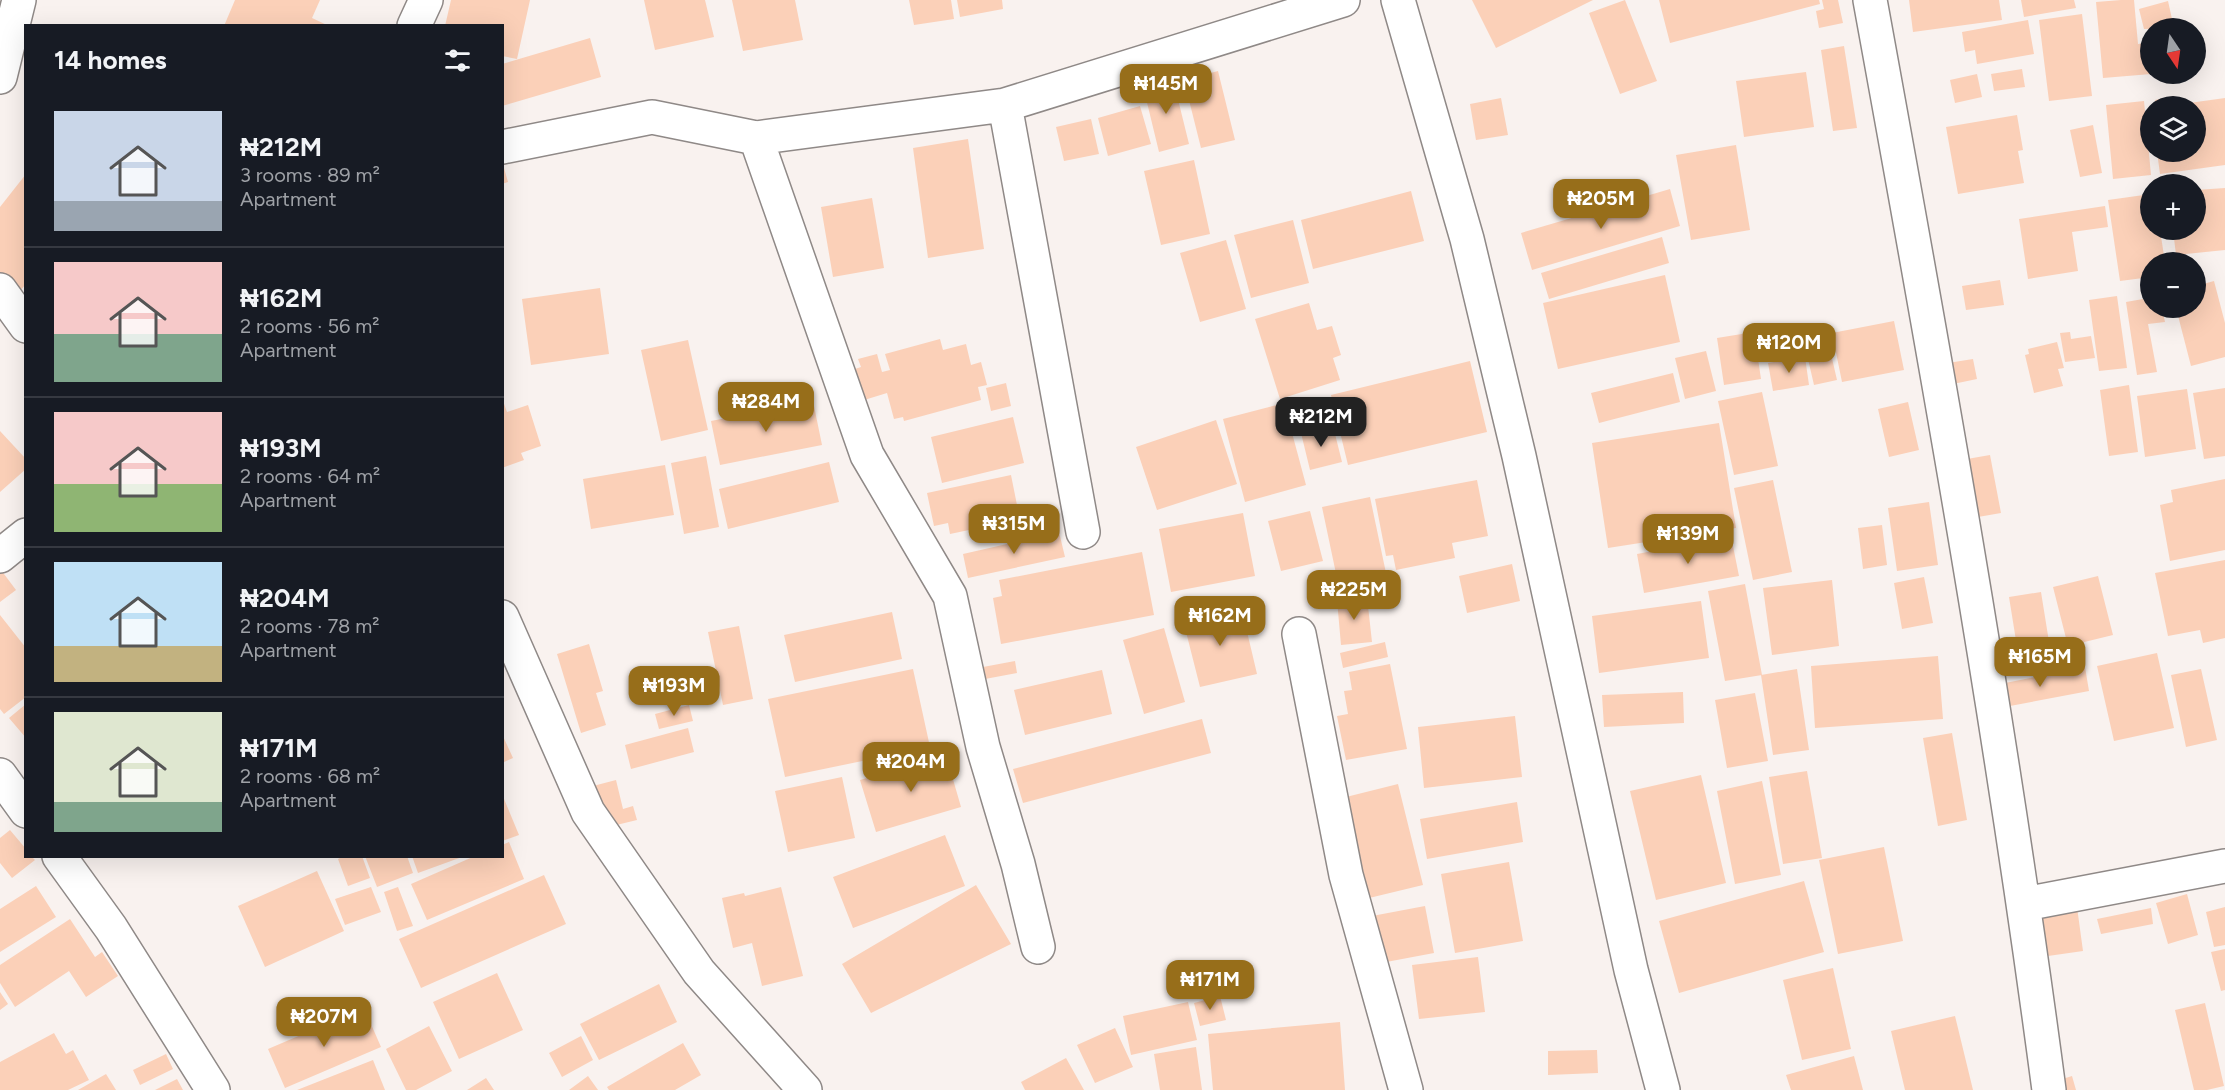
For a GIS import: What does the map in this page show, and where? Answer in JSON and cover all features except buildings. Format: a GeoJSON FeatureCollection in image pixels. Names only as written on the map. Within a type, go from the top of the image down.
{"type":"FeatureCollection","features":[{"type":"Feature","properties":{"kind":"street"},"geometry":{"type":"LineString","coordinates":[[0,77],[19,0]]}},
{"type":"Feature","properties":{"kind":"street"},"geometry":{"type":"LineString","coordinates":[[415,24],[426,0]]}},
{"type":"Feature","properties":{"kind":"street"},"geometry":{"type":"LineString","coordinates":[[504,147],[652,117],[756,138],[1005,105],[1343,0]]}},
{"type":"Feature","properties":{"kind":"street"},"geometry":{"type":"LineString","coordinates":[[1398,0],[1467,239],[1519,456],[1630,970],[1663,1090]]}},
{"type":"Feature","properties":{"kind":"street"},"geometry":{"type":"LineString","coordinates":[[1870,0],[1928,316],[2025,904],[2049,1090]]}},
{"type":"Feature","properties":{"kind":"street"},"geometry":{"type":"LineString","coordinates":[[1005,105],[1083,532]]}},
{"type":"Feature","properties":{"kind":"street"},"geometry":{"type":"LineString","coordinates":[[756,138],[867,455],[950,596],[983,747],[1018,864],[1038,947]]}},
{"type":"Feature","properties":{"kind":"street"},"geometry":{"type":"LineString","coordinates":[[0,290],[24,323]]}},
{"type":"Feature","properties":{"kind":"street"},"geometry":{"type":"LineString","coordinates":[[0,556],[24,537]]}},
{"type":"Feature","properties":{"kind":"street"},"geometry":{"type":"LineString","coordinates":[[504,622],[588,812],[699,972],[805,1090]]}},
{"type":"Feature","properties":{"kind":"street"},"geometry":{"type":"LineString","coordinates":[[1299,634],[1346,875],[1406,1090]]}},
{"type":"Feature","properties":{"kind":"street"},"geometry":{"type":"LineString","coordinates":[[0,776],[24,808]]}},
{"type":"Feature","properties":{"kind":"street"},"geometry":{"type":"LineString","coordinates":[[59,858],[111,928],[213,1090]]}},
{"type":"Feature","properties":{"kind":"street"},"geometry":{"type":"LineString","coordinates":[[2025,904],[2225,866]]}}]}
